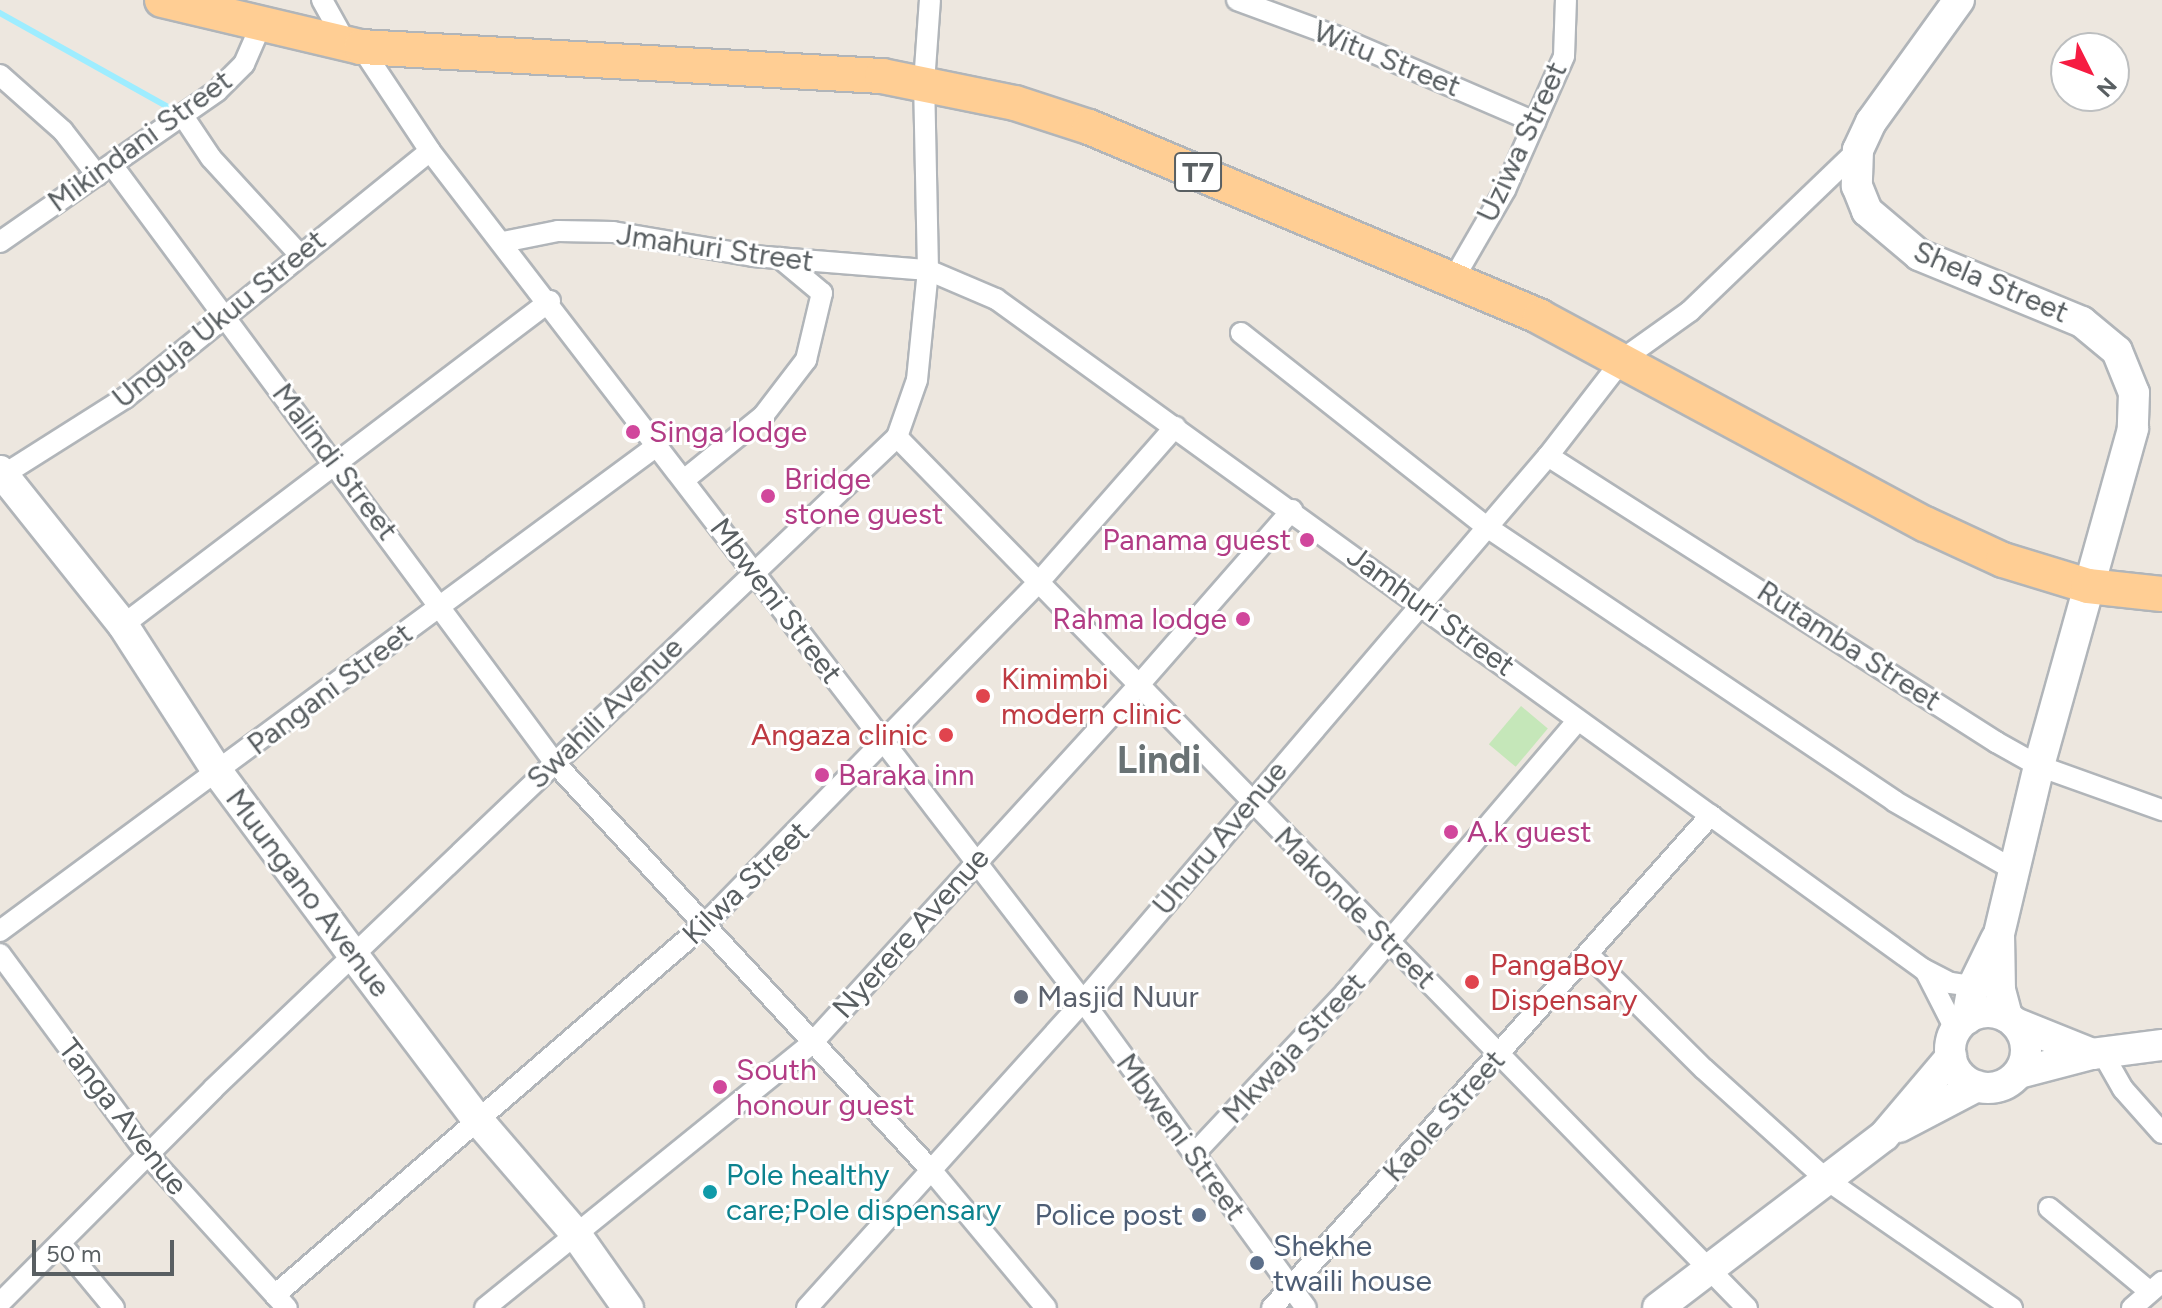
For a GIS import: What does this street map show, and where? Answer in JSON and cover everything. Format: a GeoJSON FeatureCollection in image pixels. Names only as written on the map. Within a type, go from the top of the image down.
{"type":"FeatureCollection","features":[{"type":"Feature","properties":{"kind":"highway","name":"T7"},"geometry":{"type":"LineString","coordinates":[[162,0],[354,46],[830,72],[924,83],[1015,103],[1089,127],[1454,278],[1623,359],[1925,524],[2003,560],[2088,586],[2162,594]]}},
{"type":"Feature","properties":{"kind":"main road","name":"Shela Street"},"geometry":{"type":"LineString","coordinates":[[1959,0],[1871,122],[1858,150],[1857,186],[1867,211],[1887,233],[1919,255],[2062,310],[2117,351],[2125,364],[2134,393],[2133,429],[2039,766],[1999,934]]}},
{"type":"Feature","properties":{"kind":"main road","name":"Muungano Avenue"},"geometry":{"type":"LineString","coordinates":[[1,474],[123,625],[219,774],[354,956],[477,1119],[575,1233],[628,1308]]}},
{"type":"Feature","properties":{"kind":"main road"},"geometry":{"type":"LineString","coordinates":[[1977,1086],[1960,1076],[1958,1036],[1973,986],[1999,934]]}},
{"type":"Feature","properties":{"kind":"main road"},"geometry":{"type":"LineString","coordinates":[[1999,934],[2000,990],[2026,1053],[2019,1073]]}},
{"type":"Feature","properties":{"kind":"main road"},"geometry":{"type":"LineString","coordinates":[[1884,1136],[1958,1036],[1991,1012],[2097,1054]]}},
{"type":"Feature","properties":{"kind":"main road"},"geometry":{"type":"LineString","coordinates":[[1658,1308],[1884,1136],[1977,1086],[2000,1086],[2019,1073],[2097,1054],[2162,1045]]}},
{"type":"Feature","properties":{"kind":"street","name":"Mbweni Street"},"geometry":{"type":"LineString","coordinates":[[322,0],[430,151],[550,301],[754,575],[1083,1001],[1306,1308]]}},
{"type":"Feature","properties":{"kind":"street","name":"Swahili Avenue"},"geometry":{"type":"LineString","coordinates":[[0,1303],[554,762],[897,437],[917,380],[928,270],[924,83],[930,0]]}},
{"type":"Feature","properties":{"kind":"street","name":"Witu Street"},"geometry":{"type":"LineString","coordinates":[[1237,0],[1535,122]]}},
{"type":"Feature","properties":{"kind":"street","name":"Uziwa Street"},"geometry":{"type":"LineString","coordinates":[[1454,278],[1505,190],[1564,56],[1566,0]]}},
{"type":"Feature","properties":{"kind":"street","name":"Mikindani Street"},"geometry":{"type":"LineString","coordinates":[[0,242],[183,116],[244,64],[261,25]]}},
{"type":"Feature","properties":{"kind":"street","name":"Malindi Street"},"geometry":{"type":"LineString","coordinates":[[0,75],[104,170],[224,315],[335,461],[554,762],[932,1171],[1046,1308]]}},
{"type":"Feature","properties":{"kind":"street"},"geometry":{"type":"LineString","coordinates":[[183,116],[211,158],[300,255]]}},
{"type":"Feature","properties":{"kind":"street","name":"Uhuru Avenue"},"geometry":{"type":"LineString","coordinates":[[807,1308],[1083,1001],[1548,456],[1623,359],[1690,311],[1858,150]]}},
{"type":"Feature","properties":{"kind":"street","name":"Unguja Ukuu Street"},"geometry":{"type":"LineString","coordinates":[[1,474],[125,398],[430,151]]}},
{"type":"Feature","properties":{"kind":"street","name":"Jmahuri Street"},"geometry":{"type":"LineString","coordinates":[[503,242],[577,230],[780,258],[928,270]]}},
{"type":"Feature","properties":{"kind":"street"},"geometry":{"type":"LineString","coordinates":[[684,480],[763,416],[806,360],[822,293],[780,258]]}},
{"type":"Feature","properties":{"kind":"street","name":"Jamhuri Street"},"geometry":{"type":"LineString","coordinates":[[928,270],[1014,311],[1421,602],[1577,721],[1923,969]]}},
{"type":"Feature","properties":{"kind":"street"},"geometry":{"type":"LineString","coordinates":[[123,625],[335,461],[550,301]]}},
{"type":"Feature","properties":{"kind":"street"},"geometry":{"type":"LineString","coordinates":[[1241,333],[1487,527],[1894,801],[2014,870]]}},
{"type":"Feature","properties":{"kind":"street","name":"Kilwa Street"},"geometry":{"type":"LineString","coordinates":[[281,1301],[477,1119],[704,925],[1038,583],[1175,427]]}},
{"type":"Feature","properties":{"kind":"street","name":"Makonde Street"},"geometry":{"type":"LineString","coordinates":[[897,437],[1747,1308]]}},
{"type":"Feature","properties":{"kind":"street","name":"Pangani Street"},"geometry":{"type":"LineString","coordinates":[[0,931],[219,774],[658,445]]}},
{"type":"Feature","properties":{"kind":"street","name":"Rutamba Street"},"geometry":{"type":"LineString","coordinates":[[1548,456],[2039,766],[2162,810]]}},
{"type":"Feature","properties":{"kind":"street","name":"Nyerere Avenue"},"geometry":{"type":"LineString","coordinates":[[485,1308],[813,1042],[1138,686],[1292,510]]}},
{"type":"Feature","properties":{"kind":"street","name":"Mkwaja Street"},"geometry":{"type":"LineString","coordinates":[[1194,1154],[1390,943],[1577,721]]}},
{"type":"Feature","properties":{"kind":"street","name":"Kaole Street"},"geometry":{"type":"LineString","coordinates":[[1272,1308],[1711,815]]}},
{"type":"Feature","properties":{"kind":"street","name":"Tanga Avenue"},"geometry":{"type":"LineString","coordinates":[[0,954],[149,1156],[281,1301]]}},
{"type":"Feature","properties":{"kind":"street"},"geometry":{"type":"LineString","coordinates":[[1588,954],[1704,1069],[1827,1180],[2012,1308]]}},
{"type":"Feature","properties":{"kind":"street"},"geometry":{"type":"LineString","coordinates":[[1923,969],[1951,983],[1973,986]]}},
{"type":"Feature","properties":{"kind":"street"},"geometry":{"type":"LineString","coordinates":[[1923,969],[1958,1036]]}},
{"type":"Feature","properties":{"kind":"street"},"geometry":{"type":"LineString","coordinates":[[2097,1054],[2162,1133]]}},
{"type":"Feature","properties":{"kind":"street"},"geometry":{"type":"LineString","coordinates":[[2049,1208],[2156,1287],[2132,1308]]}},
{"type":"Feature","properties":{"kind":"street"},"geometry":{"type":"LineString","coordinates":[[61,1244],[114,1308]]}},
{"type":"Feature","properties":{"kind":"green space"},"geometry":{"type":"Polygon","coordinates":[[[1521,706],[1548,728],[1516,767],[1489,744],[1521,706]]]}},
{"type":"Feature","properties":{"kind":"waterway"},"geometry":{"type":"LineString","coordinates":[[0,13],[179,113]]}},
{"type":"Feature","properties":{"kind":"place","name":"Singa lodge"},"geometry":{"type":"Point","coordinates":[633,432]}},
{"type":"Feature","properties":{"kind":"place","name":"Bridge stone guest"},"geometry":{"type":"Point","coordinates":[768,496]}},
{"type":"Feature","properties":{"kind":"place","name":"Panama guest"},"geometry":{"type":"Point","coordinates":[1307,540]}},
{"type":"Feature","properties":{"kind":"place","name":"Rahma lodge"},"geometry":{"type":"Point","coordinates":[1243,619]}},
{"type":"Feature","properties":{"kind":"place","name":"Kimimbi modern clinic"},"geometry":{"type":"Point","coordinates":[983,696]}},
{"type":"Feature","properties":{"kind":"place","name":"Angaza clinic"},"geometry":{"type":"Point","coordinates":[946,735]}},
{"type":"Feature","properties":{"kind":"place","name":"Baraka inn"},"geometry":{"type":"Point","coordinates":[822,775]}},
{"type":"Feature","properties":{"kind":"place","name":"A.k guest"},"geometry":{"type":"Point","coordinates":[1451,832]}},
{"type":"Feature","properties":{"kind":"place","name":"PangaBoy Dispensary"},"geometry":{"type":"Point","coordinates":[1472,982]}},
{"type":"Feature","properties":{"kind":"place","name":"Masjid Nuur"},"geometry":{"type":"Point","coordinates":[1021,997]}},
{"type":"Feature","properties":{"kind":"place","name":"South honour guest"},"geometry":{"type":"Point","coordinates":[720,1087]}},
{"type":"Feature","properties":{"kind":"place","name":"Pole healthy care;Pole dispensary"},"geometry":{"type":"Point","coordinates":[710,1192]}},
{"type":"Feature","properties":{"kind":"place","name":"Police post"},"geometry":{"type":"Point","coordinates":[1199,1215]}},
{"type":"Feature","properties":{"kind":"place","name":"Shekhe twaili house"},"geometry":{"type":"Point","coordinates":[1257,1263]}},
{"type":"Feature","properties":{"kind":"district","name":"Lindi"},"geometry":{"type":"Point","coordinates":[1159,761]}}]}
